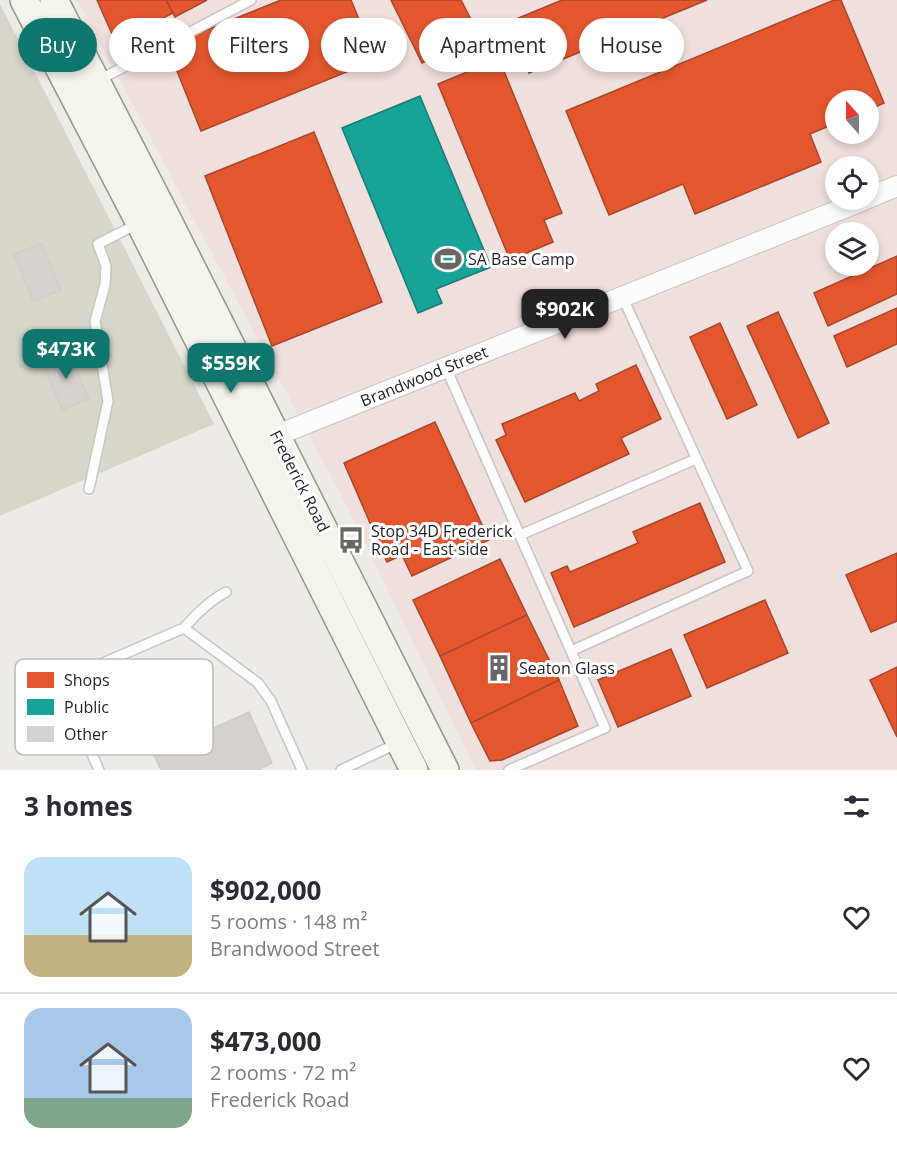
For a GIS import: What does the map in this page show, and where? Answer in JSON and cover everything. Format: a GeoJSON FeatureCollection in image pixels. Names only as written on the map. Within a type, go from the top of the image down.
{"type":"FeatureCollection","features":[{"type":"Feature","properties":{"kind":"main road","name":"Frederick Road"},"geometry":{"type":"LineString","coordinates":[[24,0],[277,435],[445,770]]}},
{"type":"Feature","properties":{"kind":"main road","name":"Frederick Road"},"geometry":{"type":"LineString","coordinates":[[54,0],[97,82],[152,217],[251,446],[414,770]]}},
{"type":"Feature","properties":{"kind":"street"},"geometry":{"type":"LineString","coordinates":[[879,193],[897,186]]}},
{"type":"Feature","properties":{"kind":"street","name":"Brandwood Street"},"geometry":{"type":"LineString","coordinates":[[251,446],[839,210]]}},
{"type":"Feature","properties":{"kind":"lane"},"geometry":{"type":"LineString","coordinates":[[97,82],[251,0]]}},
{"type":"Feature","properties":{"kind":"lane"},"geometry":{"type":"LineString","coordinates":[[89,489],[108,401],[95,321],[105,285],[106,266],[98,244],[152,217]]}},
{"type":"Feature","properties":{"kind":"lane"},"geometry":{"type":"LineString","coordinates":[[571,651],[748,572],[622,296]]}},
{"type":"Feature","properties":{"kind":"lane"},"geometry":{"type":"LineString","coordinates":[[446,368],[605,728],[509,770]]}},
{"type":"Feature","properties":{"kind":"lane"},"geometry":{"type":"LineString","coordinates":[[520,536],[696,459]]}},
{"type":"Feature","properties":{"kind":"lane"},"geometry":{"type":"LineString","coordinates":[[112,659],[184,628],[206,605],[226,592]]}},
{"type":"Feature","properties":{"kind":"lane"},"geometry":{"type":"LineString","coordinates":[[184,628],[258,683],[271,701],[302,770]]}},
{"type":"Feature","properties":{"kind":"lane"},"geometry":{"type":"LineString","coordinates":[[342,770],[400,742]]}},
{"type":"Feature","properties":{"kind":"lane"},"geometry":{"type":"LineString","coordinates":[[92,755],[99,770]]}},
{"type":"Feature","properties":{"kind":"shaded area"},"geometry":{"type":"Polygon","coordinates":[[[77,0],[897,0],[897,770],[476,770],[342,497],[115,72],[196,72],[196,18],[109,18],[109,60],[97,38],[97,18],[87,18],[77,0]]]}},
{"type":"Feature","properties":{"kind":"shaded area"},"geometry":{"type":"Polygon","coordinates":[[[0,4],[18,39],[18,72],[35,72],[214,424],[0,516],[0,4]]]}},
{"type":"Feature","properties":{"kind":"building: Shops"},"geometry":{"type":"Polygon","coordinates":[[[97,0],[166,0],[173,13],[164,18],[109,18],[109,27],[97,0]]]}},
{"type":"Feature","properties":{"kind":"building: Shops"},"geometry":{"type":"Polygon","coordinates":[[[166,0],[207,0],[175,17],[166,0]]]}},
{"type":"Feature","properties":{"kind":"building: Shops"},"geometry":{"type":"Polygon","coordinates":[[[281,0],[351,0],[358,18],[321,18],[321,72],[346,72],[201,131],[177,72],[196,72],[196,34],[208,29],[208,72],[309,72],[309,18],[236,18],[281,0]]]}},
{"type":"Feature","properties":{"kind":"building: Shops"},"geometry":{"type":"Polygon","coordinates":[[[391,0],[461,0],[470,18],[419,18],[419,57],[407,33],[407,18],[400,18],[391,0]]]}},
{"type":"Feature","properties":{"kind":"building: Shops"},"geometry":{"type":"Polygon","coordinates":[[[562,0],[707,0],[663,18],[579,18],[579,52],[567,57],[567,18],[519,18],[562,0]]]}},
{"type":"Feature","properties":{"kind":"building: Shops"},"geometry":{"type":"Polygon","coordinates":[[[834,0],[841,0],[879,90],[825,90],[825,128],[810,134],[821,162],[695,214],[683,184],[609,215],[566,111],[660,72],[684,72],[684,62],[834,0]]]}},
{"type":"Feature","properties":{"kind":"building: Shops"},"geometry":{"type":"Polygon","coordinates":[[[467,72],[504,72],[562,213],[544,220],[553,242],[510,260],[438,84],[467,72]]]}},
{"type":"Feature","properties":{"kind":"building: Shops"},"geometry":{"type":"Polygon","coordinates":[[[879,91],[884,103],[879,105],[879,91]]]}},
{"type":"Feature","properties":{"kind":"building: Shops"},"geometry":{"type":"Polygon","coordinates":[[[314,132],[382,302],[272,346],[205,176],[314,132]]]}},
{"type":"Feature","properties":{"kind":"building: Shops"},"geometry":{"type":"Polygon","coordinates":[[[897,256],[897,294],[828,326],[814,293],[852,276],[879,276],[879,264],[897,256]]]}},
{"type":"Feature","properties":{"kind":"building: Shops"},"geometry":{"type":"Polygon","coordinates":[[[897,308],[897,344],[847,367],[834,336],[897,308]]]}},
{"type":"Feature","properties":{"kind":"building: Shops"},"geometry":{"type":"Polygon","coordinates":[[[778,312],[829,423],[798,438],[747,326],[778,312]]]}},
{"type":"Feature","properties":{"kind":"building: Shops"},"geometry":{"type":"Polygon","coordinates":[[[720,323],[757,405],[727,419],[690,337],[720,323]]]}},
{"type":"Feature","properties":{"kind":"building: Shops"},"geometry":{"type":"Polygon","coordinates":[[[636,365],[661,419],[621,438],[629,454],[525,502],[496,440],[506,435],[502,424],[575,393],[579,401],[599,391],[596,384],[636,365]]]}},
{"type":"Feature","properties":{"kind":"building: Shops"},"geometry":{"type":"Polygon","coordinates":[[[435,422],[489,540],[412,576],[402,555],[387,562],[344,463],[435,422]]]}},
{"type":"Feature","properties":{"kind":"building: Shops"},"geometry":{"type":"Polygon","coordinates":[[[700,503],[725,562],[574,627],[551,573],[567,566],[570,572],[638,543],[633,532],[700,503]]]}},
{"type":"Feature","properties":{"kind":"building: Shops"},"geometry":{"type":"Polygon","coordinates":[[[897,553],[897,621],[871,632],[846,575],[897,553]]]}},
{"type":"Feature","properties":{"kind":"building: Shops"},"geometry":{"type":"Polygon","coordinates":[[[500,559],[527,615],[440,656],[413,600],[500,559]]]}},
{"type":"Feature","properties":{"kind":"building: Shops"},"geometry":{"type":"Polygon","coordinates":[[[765,600],[788,653],[707,688],[684,635],[765,600]]]}},
{"type":"Feature","properties":{"kind":"building: Shops","name":"Seaton Glass"},"geometry":{"type":"Polygon","coordinates":[[[527,615],[559,680],[471,723],[440,656],[527,615]]]}},
{"type":"Feature","properties":{"kind":"building: Shops"},"geometry":{"type":"Polygon","coordinates":[[[671,649],[691,696],[618,727],[598,680],[671,649]]]}},
{"type":"Feature","properties":{"kind":"building: Shops"},"geometry":{"type":"Polygon","coordinates":[[[897,667],[897,737],[870,680],[897,667]]]}},
{"type":"Feature","properties":{"kind":"building: Shops"},"geometry":{"type":"Polygon","coordinates":[[[559,680],[578,726],[502,760],[490,761],[471,723],[559,680]]]}},
{"type":"Feature","properties":{"kind":"building: Public"},"geometry":{"type":"Polygon","coordinates":[[[420,96],[491,267],[436,289],[442,303],[418,313],[342,128],[420,96]]]}},
{"type":"Feature","properties":{"kind":"building: Other"},"geometry":{"type":"Polygon","coordinates":[[[41,243],[61,290],[33,301],[14,255],[41,243]]]}},
{"type":"Feature","properties":{"kind":"building: Other"},"geometry":{"type":"Polygon","coordinates":[[[69,351],[89,399],[62,410],[42,362],[69,351]]]}},
{"type":"Feature","properties":{"kind":"building: Other"},"geometry":{"type":"Polygon","coordinates":[[[249,712],[272,763],[258,770],[161,770],[154,755],[213,755],[213,728],[249,712]]]}},
{"type":"Feature","properties":{"kind":"place","name":"SA Base Camp"},"geometry":{"type":"Point","coordinates":[448,259]}},
{"type":"Feature","properties":{"kind":"place","name":"Stop 34D Frederick Road - East side"},"geometry":{"type":"Point","coordinates":[351,540]}},
{"type":"Feature","properties":{"kind":"place","name":"Seaton Glass"},"geometry":{"type":"Point","coordinates":[499,668]}}]}
